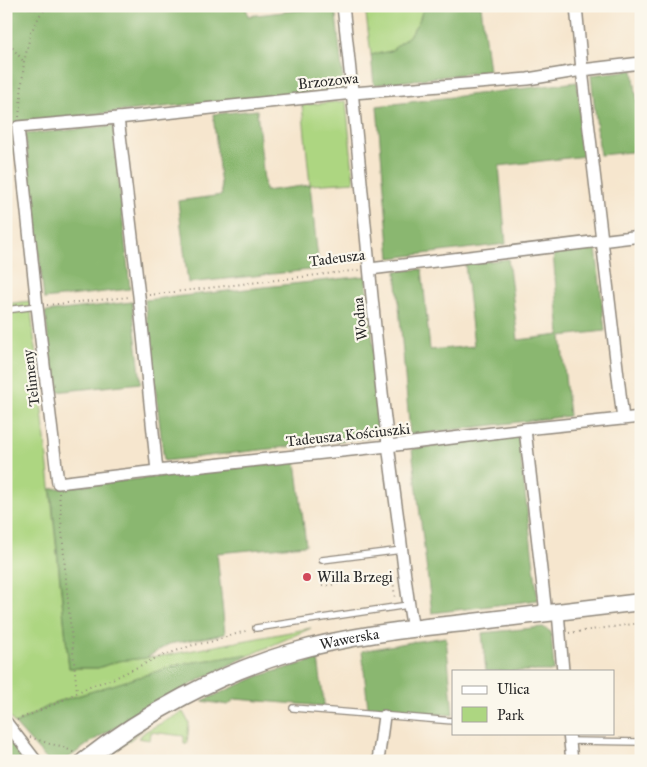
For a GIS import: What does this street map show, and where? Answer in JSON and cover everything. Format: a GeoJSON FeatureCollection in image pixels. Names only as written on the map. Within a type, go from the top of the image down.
{"type":"FeatureCollection","features":[{"type":"Feature","properties":{"kind":"main road","name":"Wawerska"},"geometry":{"type":"LineString","coordinates":[[81,757],[209,684],[256,664],[293,652],[323,644],[413,629],[641,602]]}},
{"type":"Feature","properties":{"kind":"street","name":"Wodna"},"geometry":{"type":"LineString","coordinates":[[343,6],[388,446],[408,605],[413,629]]}},
{"type":"Feature","properties":{"kind":"street"},"geometry":{"type":"LineString","coordinates":[[576,6],[623,420]]}},
{"type":"Feature","properties":{"kind":"street","name":"Brzozowa"},"geometry":{"type":"LineString","coordinates":[[18,127],[528,79],[641,63]]}},
{"type":"Feature","properties":{"kind":"street"},"geometry":{"type":"LineString","coordinates":[[118,118],[157,470]]}},
{"type":"Feature","properties":{"kind":"street","name":"Telimeny"},"geometry":{"type":"LineString","coordinates":[[18,127],[58,483]]}},
{"type":"Feature","properties":{"kind":"street","name":"Tadeusza"},"geometry":{"type":"LineString","coordinates":[[370,269],[641,236]]}},
{"type":"Feature","properties":{"kind":"street","name":"Tadeusza Kościuszki"},"geometry":{"type":"LineString","coordinates":[[58,483],[157,470],[641,417]]}},
{"type":"Feature","properties":{"kind":"street"},"geometry":{"type":"LineString","coordinates":[[525,429],[545,605],[551,612],[563,670]]}},
{"type":"Feature","properties":{"kind":"street"},"geometry":{"type":"LineString","coordinates":[[378,761],[384,716]]}},
{"type":"Feature","properties":{"kind":"street"},"geometry":{"type":"LineString","coordinates":[[7,724],[36,761]]}},
{"type":"Feature","properties":{"kind":"street"},"geometry":{"type":"LineString","coordinates":[[570,737],[572,761]]}},
{"type":"Feature","properties":{"kind":"lane"},"geometry":{"type":"LineString","coordinates":[[6,310],[37,306]]}},
{"type":"Feature","properties":{"kind":"lane"},"geometry":{"type":"LineString","coordinates":[[322,560],[402,550]]}},
{"type":"Feature","properties":{"kind":"lane"},"geometry":{"type":"LineString","coordinates":[[256,628],[408,605]]}},
{"type":"Feature","properties":{"kind":"lane"},"geometry":{"type":"LineString","coordinates":[[293,708],[452,721]]}},
{"type":"Feature","properties":{"kind":"lane"},"geometry":{"type":"LineString","coordinates":[[570,737],[641,742]]}},
{"type":"Feature","properties":{"kind":"path"},"geometry":{"type":"LineString","coordinates":[[18,127],[24,62],[31,32],[40,15],[48,6]]}},
{"type":"Feature","properties":{"kind":"path"},"geometry":{"type":"LineString","coordinates":[[6,40],[24,62]]}},
{"type":"Feature","properties":{"kind":"path","name":"Tadeusza"},"geometry":{"type":"LineString","coordinates":[[37,306],[370,269]]}},
{"type":"Feature","properties":{"kind":"path"},"geometry":{"type":"LineString","coordinates":[[58,483],[77,692]]}},
{"type":"Feature","properties":{"kind":"path"},"geometry":{"type":"LineString","coordinates":[[322,586],[393,577],[395,607]]}},
{"type":"Feature","properties":{"kind":"path"},"geometry":{"type":"LineString","coordinates":[[568,633],[641,623]]}},
{"type":"Feature","properties":{"kind":"path"},"geometry":{"type":"LineString","coordinates":[[7,724],[58,703],[90,686],[112,679],[174,651],[256,628]]}},
{"type":"Feature","properties":{"kind":"path"},"geometry":{"type":"LineString","coordinates":[[27,736],[61,746],[81,757]]}},
{"type":"Feature","properties":{"kind":"green space"},"geometry":{"type":"Polygon","coordinates":[[[6,6],[246,6],[248,16],[335,6],[344,88],[12,123],[13,155],[6,148],[6,6]]]}},
{"type":"Feature","properties":{"kind":"green space"},"geometry":{"type":"Polygon","coordinates":[[[365,6],[424,6],[419,21],[410,35],[391,51],[371,55],[365,6]]]}},
{"type":"Feature","properties":{"kind":"green space"},"geometry":{"type":"Polygon","coordinates":[[[424,6],[481,6],[489,71],[374,85],[371,55],[391,51],[410,35],[419,21],[424,6]]]}},
{"type":"Feature","properties":{"kind":"green space"},"geometry":{"type":"Polygon","coordinates":[[[633,70],[641,130],[641,151],[600,155],[591,75],[633,70]]]}},
{"type":"Feature","properties":{"kind":"green space"},"geometry":{"type":"Polygon","coordinates":[[[577,82],[585,156],[499,166],[506,244],[390,258],[377,106],[577,82]]]}},
{"type":"Feature","properties":{"kind":"green space"},"geometry":{"type":"Polygon","coordinates":[[[346,101],[354,182],[310,185],[302,105],[346,101]]]}},
{"type":"Feature","properties":{"kind":"green space"},"geometry":{"type":"Polygon","coordinates":[[[257,110],[265,191],[310,185],[319,269],[188,283],[178,201],[222,195],[213,114],[257,110]]]}},
{"type":"Feature","properties":{"kind":"green space"},"geometry":{"type":"Polygon","coordinates":[[[113,126],[130,289],[44,299],[25,134],[113,126]]]}},
{"type":"Feature","properties":{"kind":"green space"},"geometry":{"type":"Polygon","coordinates":[[[596,248],[605,331],[561,336],[569,416],[410,435],[396,271],[422,269],[430,350],[474,346],[465,264],[508,259],[518,340],[560,335],[553,253],[596,248]]]}},
{"type":"Feature","properties":{"kind":"green space"},"geometry":{"type":"Polygon","coordinates":[[[366,276],[383,436],[164,461],[145,300],[366,276]]]}},
{"type":"Feature","properties":{"kind":"green space"},"geometry":{"type":"Polygon","coordinates":[[[30,301],[69,668],[98,668],[118,661],[168,655],[311,628],[248,656],[243,655],[181,664],[56,702],[15,724],[6,712],[6,304],[30,301]]]}},
{"type":"Feature","properties":{"kind":"green space"},"geometry":{"type":"Polygon","coordinates":[[[132,302],[141,383],[55,392],[45,312],[132,302]]]}},
{"type":"Feature","properties":{"kind":"green space"},"geometry":{"type":"Polygon","coordinates":[[[518,435],[538,600],[432,613],[412,449],[518,435]]]}},
{"type":"Feature","properties":{"kind":"green space"},"geometry":{"type":"Polygon","coordinates":[[[296,461],[306,545],[217,553],[225,634],[169,644],[146,658],[118,661],[98,668],[69,668],[51,489],[296,461]]]}},
{"type":"Feature","properties":{"kind":"green space"},"geometry":{"type":"Polygon","coordinates":[[[543,627],[551,632],[554,670],[486,670],[482,633],[543,627]]]}},
{"type":"Feature","properties":{"kind":"green space"},"geometry":{"type":"Polygon","coordinates":[[[446,637],[452,715],[368,708],[362,651],[446,637]]]}},
{"type":"Feature","properties":{"kind":"green space"},"geometry":{"type":"Polygon","coordinates":[[[243,655],[248,656],[149,708],[94,740],[64,761],[48,761],[15,724],[56,702],[181,664],[243,655]]]}},
{"type":"Feature","properties":{"kind":"green space"},"geometry":{"type":"Polygon","coordinates":[[[318,659],[323,706],[235,699],[228,705],[202,701],[259,676],[318,659]]]}},
{"type":"Feature","properties":{"kind":"green space"},"geometry":{"type":"Polygon","coordinates":[[[183,712],[189,723],[187,744],[184,744],[184,736],[151,732],[150,740],[138,738],[146,731],[183,712]]]}},
{"type":"Feature","properties":{"kind":"green space"},"geometry":{"type":"Polygon","coordinates":[[[145,728],[103,761],[94,761],[145,728]]]}},
{"type":"Feature","properties":{"kind":"green space"},"geometry":{"type":"Polygon","coordinates":[[[6,735],[9,735],[30,761],[6,761],[6,735]]]}},
{"type":"Feature","properties":{"kind":"place","name":"Willa Brzegi"},"geometry":{"type":"Point","coordinates":[307,577]}}]}
